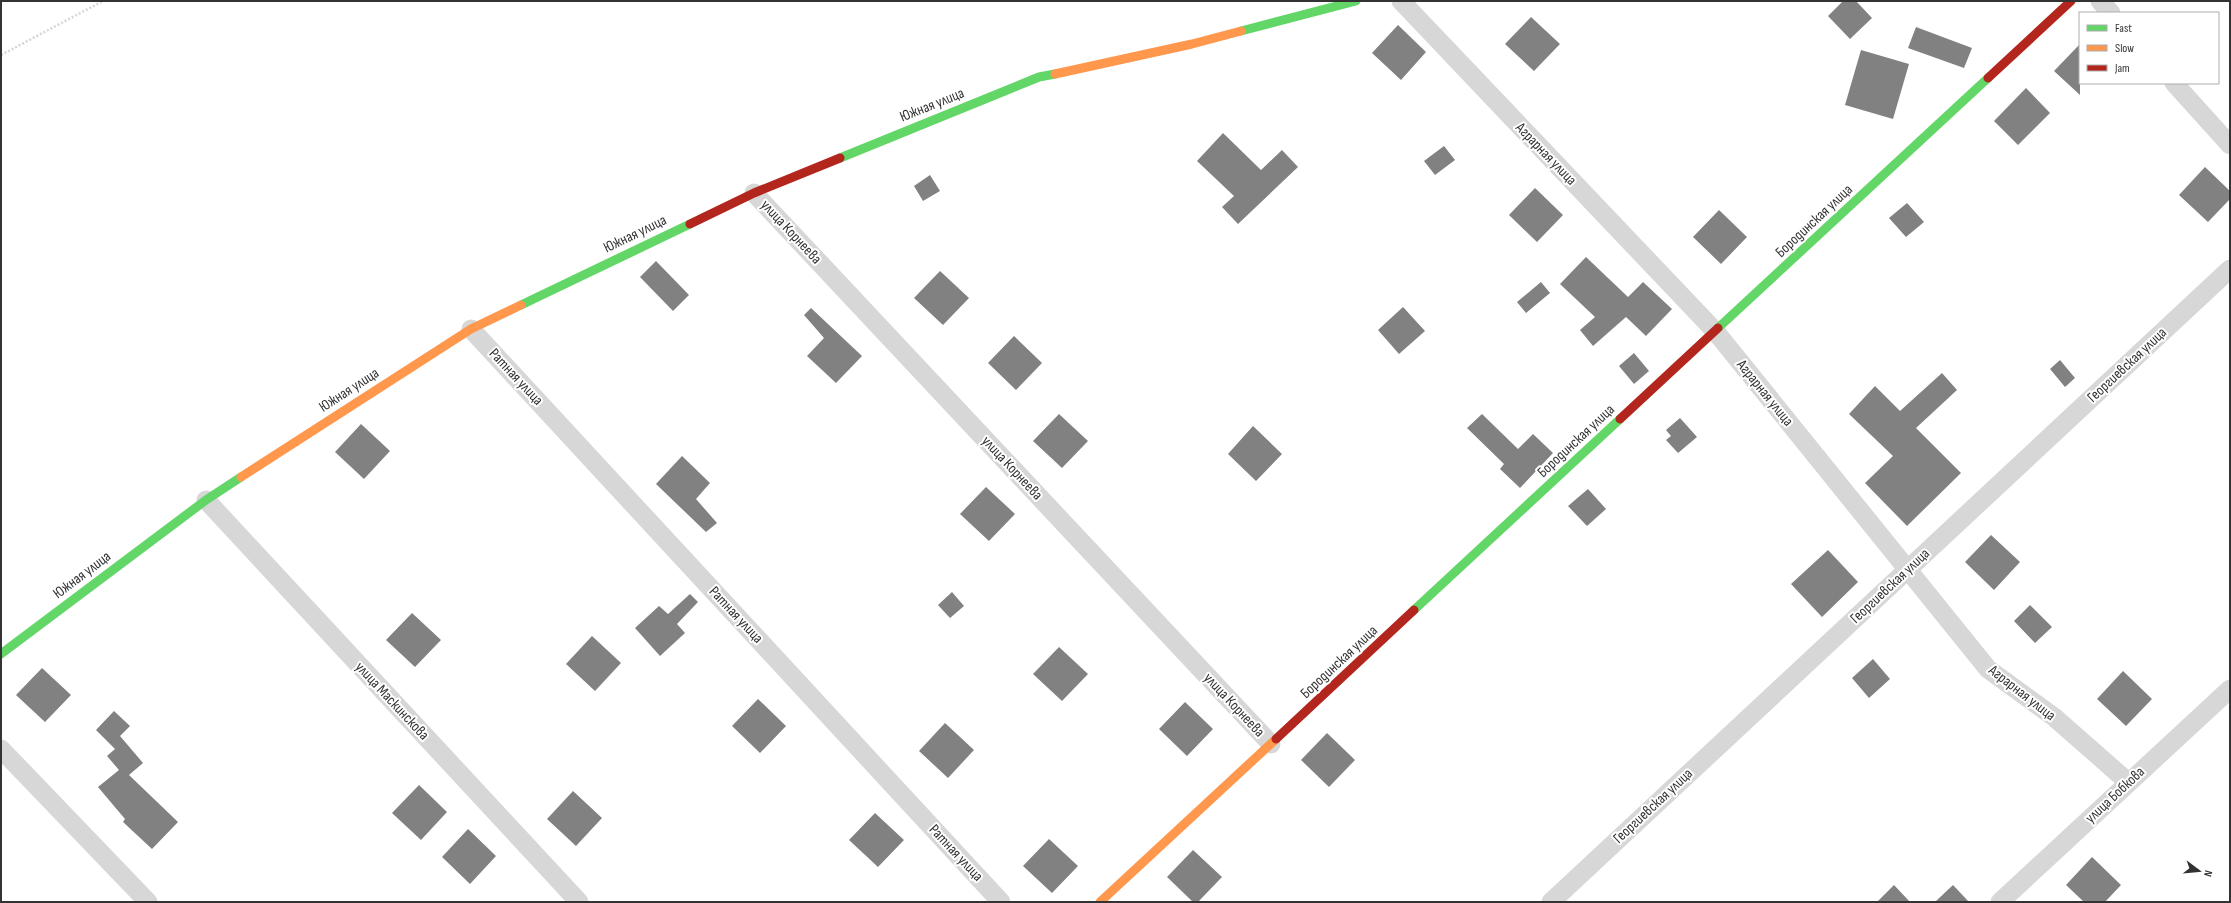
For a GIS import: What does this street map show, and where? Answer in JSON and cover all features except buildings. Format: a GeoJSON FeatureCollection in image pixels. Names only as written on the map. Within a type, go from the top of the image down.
{"type":"FeatureCollection","features":[{"type":"Feature","properties":{"kind":"street","name":"Южная улица"},"geometry":{"type":"LineString","coordinates":[[1,654],[206,500],[471,329],[754,193],[1039,77],[1192,44],[1356,1]]}},
{"type":"Feature","properties":{"kind":"street","name":"Аграрная улица"},"geometry":{"type":"LineString","coordinates":[[1401,1],[1715,331],[1907,570],[1988,668],[2054,717],[2128,782]]}},
{"type":"Feature","properties":{"kind":"street","name":"Бородинская улица"},"geometry":{"type":"LineString","coordinates":[[1100,902],[2071,1]]}},
{"type":"Feature","properties":{"kind":"street"},"geometry":{"type":"LineString","coordinates":[[2100,1],[2110,12]]}},
{"type":"Feature","properties":{"kind":"street"},"geometry":{"type":"LineString","coordinates":[[2175,84],[2230,145]]}},
{"type":"Feature","properties":{"kind":"street","name":"улица Корнеева"},"geometry":{"type":"LineString","coordinates":[[754,193],[1271,744]]}},
{"type":"Feature","properties":{"kind":"street","name":"Георгиевская улица"},"geometry":{"type":"LineString","coordinates":[[1551,902],[2230,269]]}},
{"type":"Feature","properties":{"kind":"street","name":"Ратная улица"},"geometry":{"type":"LineString","coordinates":[[471,329],[1001,902]]}},
{"type":"Feature","properties":{"kind":"street","name":"улица Маскинскова"},"geometry":{"type":"LineString","coordinates":[[206,500],[579,902]]}},
{"type":"Feature","properties":{"kind":"street","name":"улица Бобкова"},"geometry":{"type":"LineString","coordinates":[[2000,902],[2230,689]]}},
{"type":"Feature","properties":{"kind":"street"},"geometry":{"type":"LineString","coordinates":[[1,749],[148,902]]}},
{"type":"Feature","properties":{"kind":"path"},"geometry":{"type":"LineString","coordinates":[[1,55],[103,1]]}},
{"type":"Feature","properties":{"kind":"traffic: fast"},"geometry":{"type":"LineString","coordinates":[[1241,31],[1356,1]]}},
{"type":"Feature","properties":{"kind":"traffic: fast"},"geometry":{"type":"LineString","coordinates":[[840,158],[1039,77],[1055,74]]}},
{"type":"Feature","properties":{"kind":"traffic: fast"},"geometry":{"type":"LineString","coordinates":[[1718,328],[1988,78]]}},
{"type":"Feature","properties":{"kind":"traffic: fast"},"geometry":{"type":"LineString","coordinates":[[521,305],[690,224]]}},
{"type":"Feature","properties":{"kind":"traffic: fast"},"geometry":{"type":"LineString","coordinates":[[1414,610],[1620,419]]}},
{"type":"Feature","properties":{"kind":"traffic: fast"},"geometry":{"type":"LineString","coordinates":[[1,654],[206,500],[241,477]]}},
{"type":"Feature","properties":{"kind":"traffic: slow"},"geometry":{"type":"LineString","coordinates":[[1055,74],[1192,44],[1241,31]]}},
{"type":"Feature","properties":{"kind":"traffic: slow"},"geometry":{"type":"LineString","coordinates":[[241,477],[471,329],[521,305]]}},
{"type":"Feature","properties":{"kind":"traffic: slow"},"geometry":{"type":"LineString","coordinates":[[1100,902],[1276,739]]}},
{"type":"Feature","properties":{"kind":"traffic: jam"},"geometry":{"type":"LineString","coordinates":[[1988,78],[2071,1]]}},
{"type":"Feature","properties":{"kind":"traffic: jam"},"geometry":{"type":"LineString","coordinates":[[690,224],[754,193],[840,158]]}},
{"type":"Feature","properties":{"kind":"traffic: jam"},"geometry":{"type":"LineString","coordinates":[[1620,419],[1718,328]]}},
{"type":"Feature","properties":{"kind":"traffic: jam"},"geometry":{"type":"LineString","coordinates":[[1276,739],[1414,610]]}}]}
